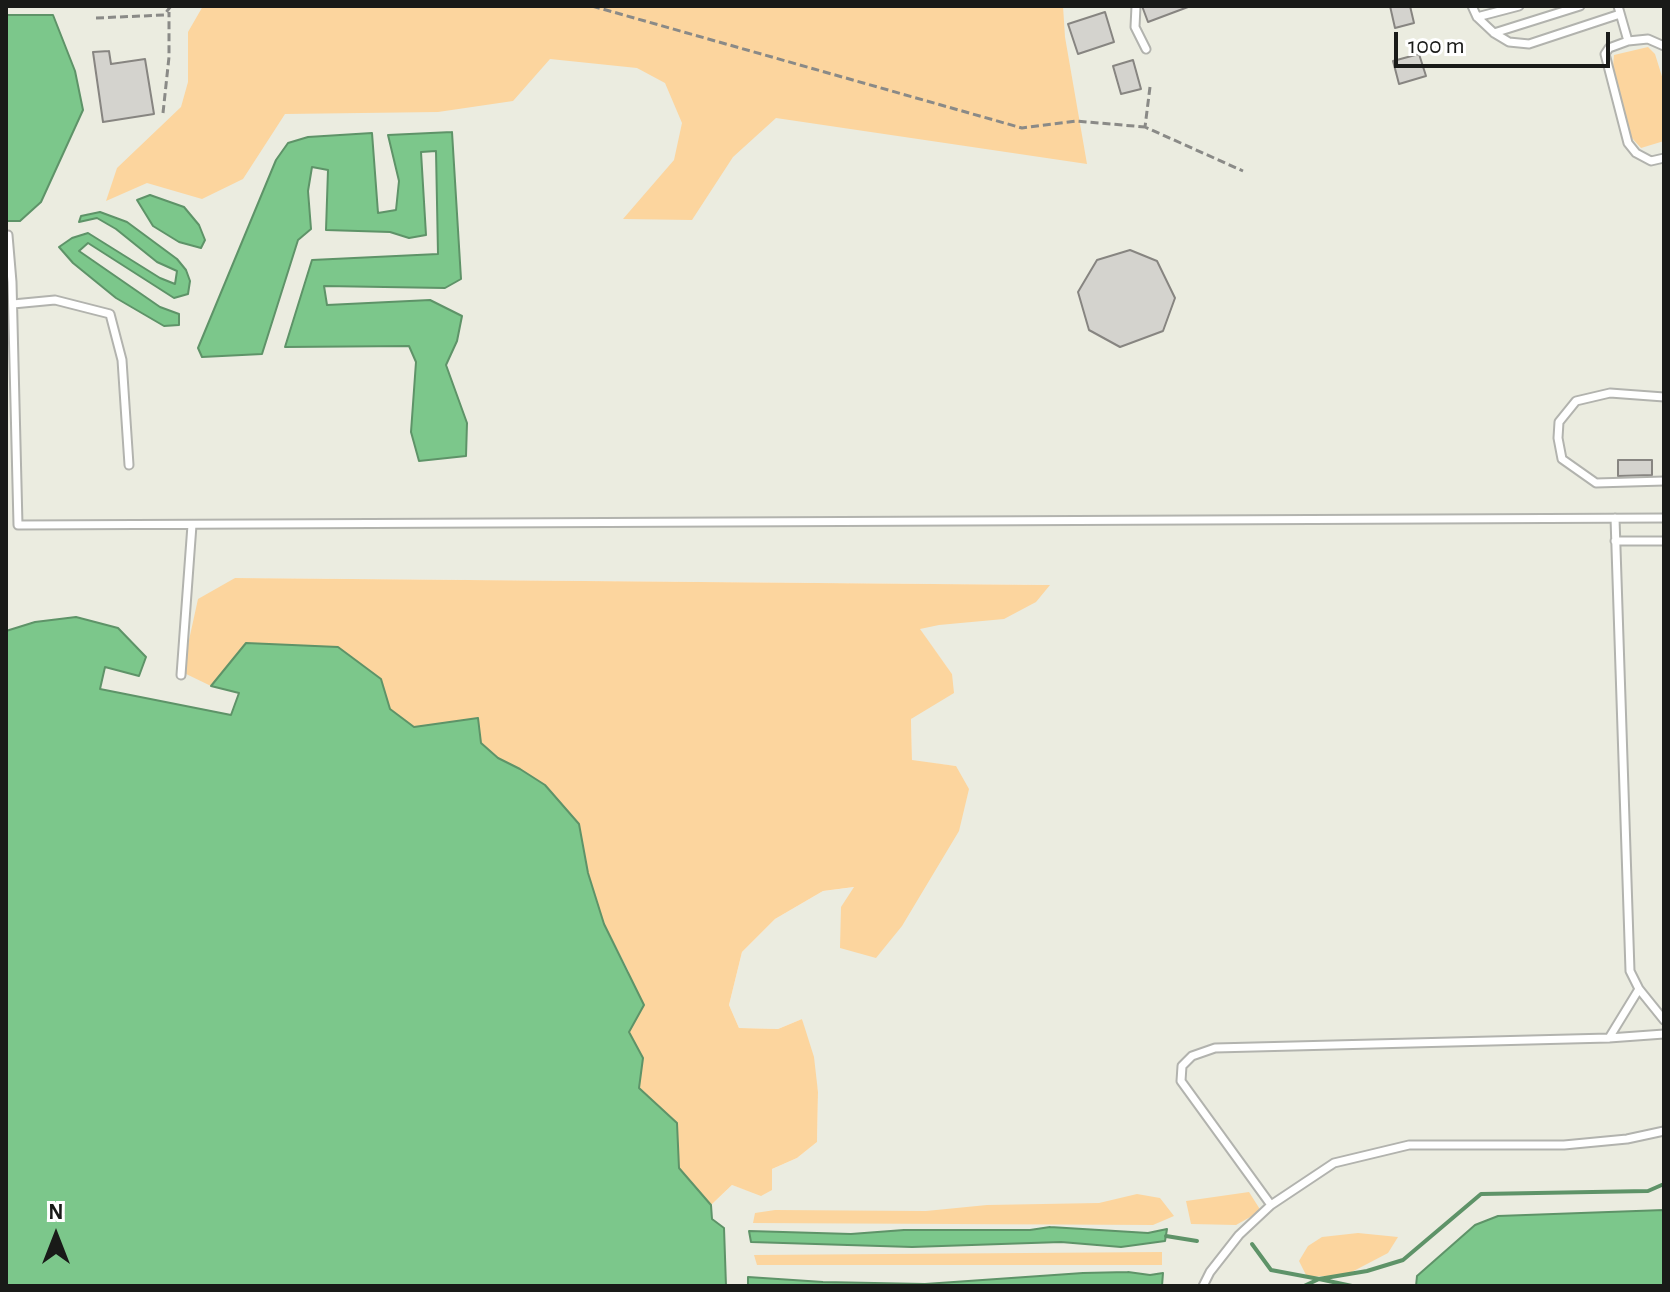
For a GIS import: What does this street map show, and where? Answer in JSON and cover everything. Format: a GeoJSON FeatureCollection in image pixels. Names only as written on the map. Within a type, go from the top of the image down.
{"type":"FeatureCollection","features":[{"type":"Feature","properties":{"kind":"lane"},"geometry":{"type":"LineString","coordinates":[[1136,6],[1135,27],[1146,49]]}},
{"type":"Feature","properties":{"kind":"lane"},"geometry":{"type":"LineString","coordinates":[[1472,6],[1477,17],[1494,33],[1509,42],[1529,44],[1619,10],[1628,41]]}},
{"type":"Feature","properties":{"kind":"lane"},"geometry":{"type":"LineString","coordinates":[[1477,17],[1519,6]]}},
{"type":"Feature","properties":{"kind":"lane"},"geometry":{"type":"LineString","coordinates":[[1494,33],[1580,6]]}},
{"type":"Feature","properties":{"kind":"lane"},"geometry":{"type":"LineString","coordinates":[[1664,46],[1648,39],[1628,41],[1609,48],[1605,54],[1628,143],[1636,153],[1651,161],[1664,158]]}},
{"type":"Feature","properties":{"kind":"lane"},"geometry":{"type":"LineString","coordinates":[[6,235],[13,304],[18,525],[1664,518]]}},
{"type":"Feature","properties":{"kind":"lane"},"geometry":{"type":"LineString","coordinates":[[13,304],[55,300],[110,314],[122,360],[129,465]]}},
{"type":"Feature","properties":{"kind":"lane"},"geometry":{"type":"LineString","coordinates":[[1664,397],[1610,393],[1576,401],[1559,422],[1558,438],[1562,459],[1596,483],[1664,481]]}},
{"type":"Feature","properties":{"kind":"lane"},"geometry":{"type":"LineString","coordinates":[[1615,518],[1630,971],[1639,989],[1664,1020]]}},
{"type":"Feature","properties":{"kind":"lane"},"geometry":{"type":"LineString","coordinates":[[181,675],[192,525]]}},
{"type":"Feature","properties":{"kind":"lane"},"geometry":{"type":"LineString","coordinates":[[1615,541],[1664,541]]}},
{"type":"Feature","properties":{"kind":"lane"},"geometry":{"type":"LineString","coordinates":[[1609,1038],[1639,989]]}},
{"type":"Feature","properties":{"kind":"lane"},"geometry":{"type":"LineString","coordinates":[[1271,1205],[1181,1081],[1182,1066],[1192,1056],[1215,1048],[1664,1034]]}},
{"type":"Feature","properties":{"kind":"lane"},"geometry":{"type":"LineString","coordinates":[[1203,1286],[1239,1235],[1271,1205],[1334,1163],[1409,1145],[1564,1145],[1627,1139],[1664,1131]]}},
{"type":"Feature","properties":{"kind":"path"},"geometry":{"type":"LineString","coordinates":[[163,113],[171,6]]}},
{"type":"Feature","properties":{"kind":"path"},"geometry":{"type":"LineString","coordinates":[[592,6],[1022,128],[1076,121],[1145,127],[1243,171]]}},
{"type":"Feature","properties":{"kind":"path"},"geometry":{"type":"LineString","coordinates":[[96,18],[142,17],[169,12]]}},
{"type":"Feature","properties":{"kind":"path"},"geometry":{"type":"LineString","coordinates":[[1145,127],[1150,87]]}},
{"type":"Feature","properties":{"kind":"shaded area"},"geometry":{"type":"Polygon","coordinates":[[[6,6],[1664,6],[1664,1286],[726,1286],[724,1228],[712,1219],[711,1205],[732,1185],[761,1195],[772,1169],[797,1158],[817,1142],[818,1092],[802,1019],[778,1029],[739,1028],[729,1005],[742,952],[775,919],[823,891],[855,887],[956,766],[912,761],[911,719],[952,674],[919,629],[1049,585],[235,578],[211,686],[239,693],[232,715],[99,689],[105,667],[35,622],[6,631],[6,221],[20,221],[41,202],[83,110],[75,71],[53,16],[6,15],[6,6]]]}},
{"type":"Feature","properties":{"kind":"shaded area"},"geometry":{"type":"Polygon","coordinates":[[[203,6],[1063,6],[1065,37],[1087,164],[776,118],[733,157],[692,220],[623,219],[674,160],[682,123],[665,83],[637,68],[550,59],[513,101],[438,112],[285,114],[243,179],[202,199],[147,183],[106,201],[117,168],[181,107],[188,82],[188,32],[203,6]]]}},
{"type":"Feature","properties":{"kind":"shaded area"},"geometry":{"type":"Polygon","coordinates":[[[6,15],[53,15],[75,71],[83,110],[41,202],[20,221],[6,221],[6,15]]]}},
{"type":"Feature","properties":{"kind":"shaded area"},"geometry":{"type":"Polygon","coordinates":[[[1648,47],[1655,54],[1664,83],[1664,141],[1641,148],[1631,137],[1613,67],[1614,55],[1648,47]]]}},
{"type":"Feature","properties":{"kind":"shaded area"},"geometry":{"type":"Polygon","coordinates":[[[452,132],[461,279],[445,288],[324,286],[327,305],[430,300],[462,316],[457,341],[446,365],[467,423],[466,456],[419,461],[411,432],[416,362],[409,346],[285,347],[312,260],[438,254],[436,151],[421,152],[426,235],[409,238],[390,232],[326,230],[328,170],[312,167],[308,191],[311,229],[298,240],[262,354],[202,357],[198,348],[276,160],[288,143],[308,137],[372,133],[378,213],[396,210],[399,181],[388,135],[452,132]]]}},
{"type":"Feature","properties":{"kind":"shaded area"},"geometry":{"type":"Polygon","coordinates":[[[150,195],[184,207],[199,225],[205,240],[201,248],[179,242],[153,226],[137,200],[150,195]]]}},
{"type":"Feature","properties":{"kind":"shaded area"},"geometry":{"type":"Polygon","coordinates":[[[100,212],[127,222],[177,259],[190,281],[188,294],[174,298],[88,243],[79,251],[160,307],[179,314],[179,325],[164,326],[116,298],[73,263],[59,247],[72,238],[88,233],[160,278],[175,284],[177,271],[157,262],[116,229],[97,218],[79,222],[81,216],[100,212]]]}},
{"type":"Feature","properties":{"kind":"shaded area"},"geometry":{"type":"Polygon","coordinates":[[[235,578],[1050,585],[1036,602],[1004,619],[920,629],[952,674],[954,693],[911,719],[912,760],[956,766],[969,789],[959,831],[902,926],[876,958],[840,948],[841,907],[854,887],[823,891],[775,919],[742,952],[729,1005],[739,1028],[778,1029],[802,1019],[814,1057],[818,1092],[817,1142],[797,1158],[772,1169],[772,1190],[761,1196],[732,1185],[711,1205],[679,1168],[677,1123],[639,1088],[643,1058],[629,1032],[629,972],[604,924],[588,873],[579,824],[520,769],[498,758],[481,743],[414,727],[390,709],[381,679],[246,643],[211,686],[182,672],[198,599],[235,578]]]}},
{"type":"Feature","properties":{"kind":"shaded area"},"geometry":{"type":"Polygon","coordinates":[[[76,617],[118,628],[146,657],[139,676],[105,667],[100,689],[231,715],[239,693],[211,686],[246,643],[338,647],[381,679],[390,709],[414,727],[478,718],[481,743],[498,758],[545,785],[579,824],[588,873],[604,924],[644,1005],[629,1032],[643,1058],[639,1088],[677,1123],[679,1168],[711,1205],[712,1219],[724,1228],[726,1286],[6,1286],[6,631],[35,622],[76,617]]]}},
{"type":"Feature","properties":{"kind":"shaded area"},"geometry":{"type":"Polygon","coordinates":[[[1249,1192],[1261,1211],[1236,1225],[1191,1224],[1186,1201],[1249,1192]]]}},
{"type":"Feature","properties":{"kind":"shaded area"},"geometry":{"type":"Polygon","coordinates":[[[1137,1194],[1160,1198],[1174,1216],[1153,1225],[753,1223],[755,1213],[775,1210],[926,1211],[987,1205],[1099,1203],[1137,1194]]]}},
{"type":"Feature","properties":{"kind":"shaded area"},"geometry":{"type":"Polygon","coordinates":[[[1664,1210],[1664,1286],[1416,1286],[1417,1276],[1475,1225],[1498,1216],[1664,1210]]]}},
{"type":"Feature","properties":{"kind":"shaded area"},"geometry":{"type":"Polygon","coordinates":[[[1050,1227],[1148,1233],[1167,1229],[1165,1241],[1121,1247],[1061,1242],[912,1247],[751,1242],[749,1231],[851,1234],[1050,1227]]]}},
{"type":"Feature","properties":{"kind":"shaded area"},"geometry":{"type":"Polygon","coordinates":[[[1358,1233],[1398,1237],[1388,1253],[1346,1275],[1307,1277],[1299,1261],[1308,1246],[1322,1237],[1358,1233]]]}},
{"type":"Feature","properties":{"kind":"shaded area"},"geometry":{"type":"Polygon","coordinates":[[[1162,1252],[1162,1265],[757,1265],[754,1255],[1162,1252]]]}},
{"type":"Feature","properties":{"kind":"shaded area"},"geometry":{"type":"Polygon","coordinates":[[[1128,1272],[1163,1273],[1162,1286],[748,1286],[748,1277],[925,1284],[1128,1272]]]}},
{"type":"Feature","properties":{"kind":"building"},"geometry":{"type":"Polygon","coordinates":[[[1142,6],[1187,6],[1188,7],[1148,22],[1142,6]]]}},
{"type":"Feature","properties":{"kind":"building"},"geometry":{"type":"Polygon","coordinates":[[[1390,6],[1410,6],[1414,23],[1395,28],[1390,6]]]}},
{"type":"Feature","properties":{"kind":"building"},"geometry":{"type":"Polygon","coordinates":[[[1105,12],[1114,42],[1078,54],[1068,24],[1105,12]]]}},
{"type":"Feature","properties":{"kind":"building"},"geometry":{"type":"Polygon","coordinates":[[[109,51],[111,64],[145,59],[154,114],[103,122],[93,52],[109,51]]]}},
{"type":"Feature","properties":{"kind":"building"},"geometry":{"type":"Polygon","coordinates":[[[1419,54],[1426,76],[1399,84],[1393,61],[1419,54]]]}},
{"type":"Feature","properties":{"kind":"building"},"geometry":{"type":"Polygon","coordinates":[[[1133,60],[1141,89],[1121,94],[1113,66],[1133,60]]]}},
{"type":"Feature","properties":{"kind":"building"},"geometry":{"type":"Polygon","coordinates":[[[1130,250],[1157,261],[1175,298],[1163,331],[1120,347],[1089,330],[1078,292],[1097,260],[1130,250]]]}},
{"type":"Feature","properties":{"kind":"building"},"geometry":{"type":"Polygon","coordinates":[[[1618,460],[1652,460],[1652,475],[1618,476],[1618,460]]]}},
{"type":"Feature","properties":{"kind":"waterway"},"geometry":{"type":"LineString","coordinates":[[1252,1244],[1271,1270],[1319,1279],[1367,1271],[1403,1260],[1481,1194],[1648,1191],[1664,1184]]}},
{"type":"Feature","properties":{"kind":"waterway"},"geometry":{"type":"LineString","coordinates":[[1166,1236],[1197,1241]]}},
{"type":"Feature","properties":{"kind":"waterway"},"geometry":{"type":"LineString","coordinates":[[1304,1286],[1319,1279],[1352,1286]]}}]}
